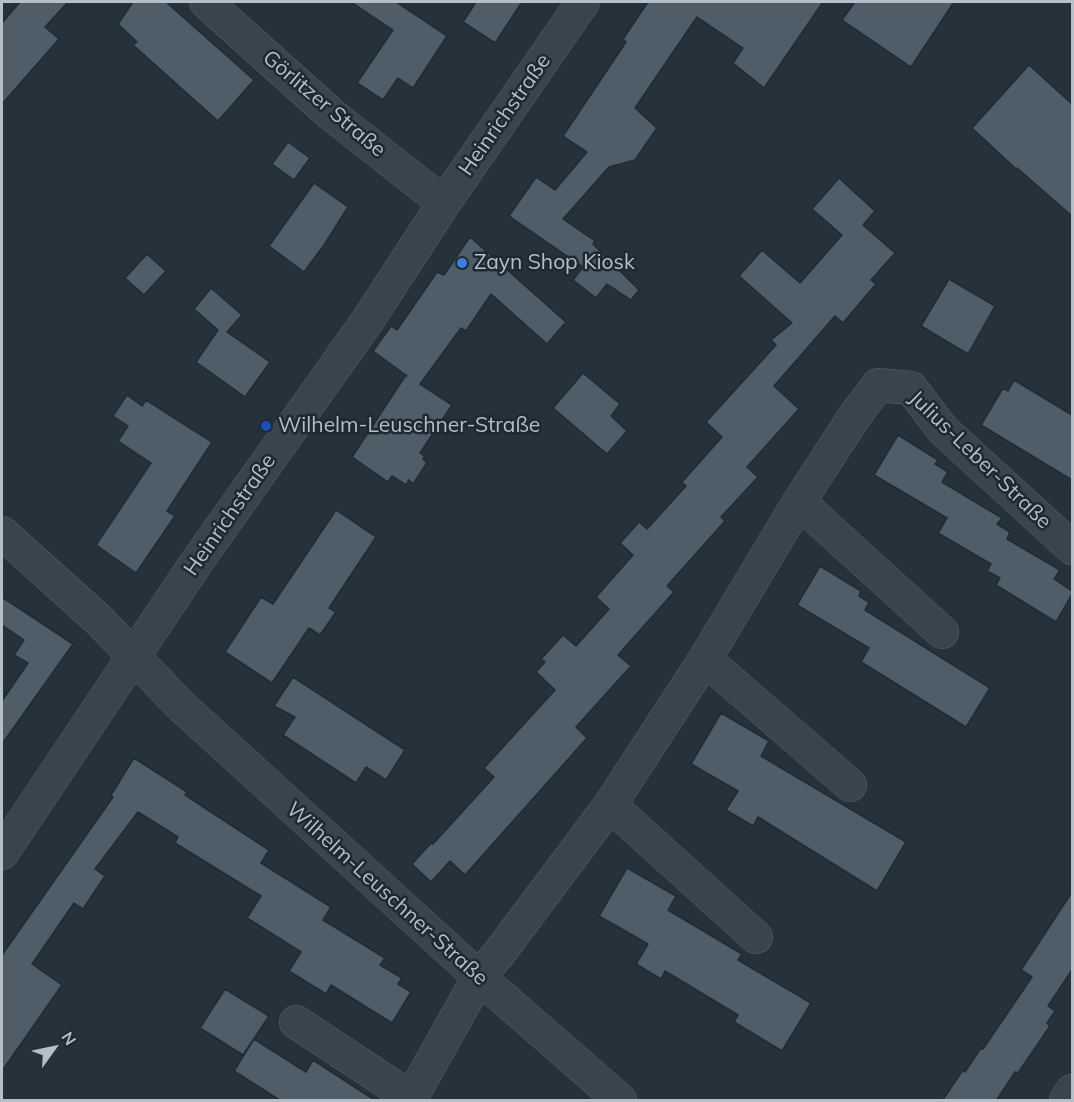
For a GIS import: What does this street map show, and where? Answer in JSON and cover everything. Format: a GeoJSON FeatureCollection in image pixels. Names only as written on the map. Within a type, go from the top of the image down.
{"type":"FeatureCollection","features":[{"type":"Feature","properties":{"kind":"street","name":"Görlitzer Straße"},"geometry":{"type":"LineString","coordinates":[[206,2],[332,115],[444,203]]}},
{"type":"Feature","properties":{"kind":"street","name":"Heinrichstraße"},"geometry":{"type":"LineString","coordinates":[[2,853],[196,563],[368,320],[444,203],[583,2]]}},
{"type":"Feature","properties":{"kind":"street","name":"Julius-Leber-Straße"},"geometry":{"type":"LineString","coordinates":[[411,1099],[479,977],[610,805],[705,658],[799,502],[854,417],[878,385],[911,388],[943,430],[1072,548]]}},
{"type":"Feature","properties":{"kind":"street"},"geometry":{"type":"LineString","coordinates":[[799,502],[942,632]]}},
{"type":"Feature","properties":{"kind":"street","name":"Wilhelm-Leuschner-Straße"},"geometry":{"type":"LineString","coordinates":[[2,533],[100,621],[179,704],[479,977],[620,1101]]}},
{"type":"Feature","properties":{"kind":"street"},"geometry":{"type":"LineString","coordinates":[[705,658],[850,785]]}},
{"type":"Feature","properties":{"kind":"street"},"geometry":{"type":"LineString","coordinates":[[610,805],[756,937]]}},
{"type":"Feature","properties":{"kind":"street"},"geometry":{"type":"LineString","coordinates":[[296,1022],[411,1099]]}},
{"type":"Feature","properties":{"kind":"street"},"geometry":{"type":"LineString","coordinates":[[1066,1101],[1072,1091]]}},
{"type":"Feature","properties":{"kind":"building"},"geometry":{"type":"Polygon","coordinates":[[[20,2],[68,2],[45,27],[59,39],[2,104],[2,23],[20,2]]]}},
{"type":"Feature","properties":{"kind":"building"},"geometry":{"type":"Polygon","coordinates":[[[133,2],[166,2],[254,80],[218,121],[133,45],[137,42],[118,24],[133,2]]]}},
{"type":"Feature","properties":{"kind":"building"},"geometry":{"type":"Polygon","coordinates":[[[351,2],[396,2],[447,36],[413,88],[398,78],[383,100],[357,83],[393,30],[351,2]]]}},
{"type":"Feature","properties":{"kind":"building"},"geometry":{"type":"Polygon","coordinates":[[[476,2],[522,2],[495,43],[463,22],[476,2]]]}},
{"type":"Feature","properties":{"kind":"building"},"geometry":{"type":"Polygon","coordinates":[[[648,2],[823,2],[764,88],[733,63],[743,48],[697,17],[635,108],[657,128],[635,160],[609,167],[563,219],[595,241],[593,244],[639,290],[631,300],[607,284],[596,298],[573,280],[583,267],[509,216],[536,177],[555,190],[587,152],[563,136],[626,42],[623,39],[648,2]]]}},
{"type":"Feature","properties":{"kind":"building"},"geometry":{"type":"Polygon","coordinates":[[[855,2],[954,2],[911,67],[842,20],[855,2]]]}},
{"type":"Feature","properties":{"kind":"building"},"geometry":{"type":"Polygon","coordinates":[[[1029,65],[1072,104],[1072,216],[972,128],[1029,65]]]}},
{"type":"Feature","properties":{"kind":"building"},"geometry":{"type":"Polygon","coordinates":[[[288,142],[310,158],[294,180],[272,164],[288,142]]]}},
{"type":"Feature","properties":{"kind":"building"},"geometry":{"type":"Polygon","coordinates":[[[839,178],[875,211],[863,225],[895,253],[871,280],[876,284],[843,323],[835,316],[774,386],[799,409],[747,467],[758,477],[721,517],[725,521],[667,586],[674,592],[618,655],[631,666],[576,727],[587,738],[465,875],[450,861],[431,882],[412,864],[494,777],[484,768],[555,690],[536,672],[545,662],[541,659],[563,635],[576,646],[609,609],[596,597],[633,555],[620,543],[639,522],[647,529],[686,486],[682,482],[722,437],[706,422],[776,345],[771,340],[792,323],[739,276],[762,250],[800,283],[842,235],[812,209],[839,178]]]}},
{"type":"Feature","properties":{"kind":"building"},"geometry":{"type":"Polygon","coordinates":[[[314,183],[348,207],[304,272],[269,246],[314,183]]]}},
{"type":"Feature","properties":{"kind":"building"},"geometry":{"type":"Polygon","coordinates":[[[470,237],[566,322],[547,344],[491,294],[466,331],[461,328],[420,384],[452,405],[420,453],[425,456],[423,459],[427,463],[413,484],[409,480],[406,485],[392,476],[388,482],[352,457],[406,375],[373,351],[391,326],[397,330],[437,272],[444,275],[470,237]]]}},
{"type":"Feature","properties":{"kind":"building"},"geometry":{"type":"Polygon","coordinates":[[[147,254],[166,271],[144,295],[125,278],[147,254]]]}},
{"type":"Feature","properties":{"kind":"building"},"geometry":{"type":"Polygon","coordinates":[[[949,279],[995,306],[968,354],[921,326],[949,279]]]}},
{"type":"Feature","properties":{"kind":"building"},"geometry":{"type":"Polygon","coordinates":[[[211,288],[242,315],[227,332],[270,362],[245,397],[196,362],[218,330],[194,309],[211,288]]]}},
{"type":"Feature","properties":{"kind":"building"},"geometry":{"type":"Polygon","coordinates":[[[583,373],[620,404],[611,416],[627,431],[607,454],[553,408],[583,373]]]}},
{"type":"Feature","properties":{"kind":"building"},"geometry":{"type":"Polygon","coordinates":[[[1014,380],[1072,415],[1072,480],[981,425],[1003,388],[1008,391],[1014,380]]]}},
{"type":"Feature","properties":{"kind":"building"},"geometry":{"type":"Polygon","coordinates":[[[127,395],[142,406],[146,400],[212,442],[167,511],[175,516],[136,573],[96,545],[151,463],[118,441],[128,426],[113,416],[127,395]]]}},
{"type":"Feature","properties":{"kind":"building"},"geometry":{"type":"Polygon","coordinates":[[[898,435],[938,460],[935,464],[948,472],[942,482],[1002,518],[997,524],[1010,532],[1007,539],[1060,570],[1054,579],[1072,591],[1072,594],[1056,622],[996,585],[1000,578],[987,571],[991,564],[938,533],[947,518],[874,475],[898,435]]]}},
{"type":"Feature","properties":{"kind":"building"},"geometry":{"type":"Polygon","coordinates":[[[336,510],[376,537],[329,608],[336,612],[320,635],[309,628],[272,683],[225,652],[261,597],[273,604],[336,510]]]}},
{"type":"Feature","properties":{"kind":"building"},"geometry":{"type":"Polygon","coordinates":[[[820,566],[861,591],[859,596],[869,602],[865,610],[990,688],[966,727],[861,662],[869,648],[797,605],[820,566]]]}},
{"type":"Feature","properties":{"kind":"building"},"geometry":{"type":"Polygon","coordinates":[[[2,597],[73,644],[2,744],[2,701],[28,663],[14,655],[24,640],[2,625],[2,597]]]}},
{"type":"Feature","properties":{"kind":"building"},"geometry":{"type":"Polygon","coordinates":[[[293,677],[405,750],[386,780],[366,767],[356,783],[283,735],[295,717],[274,706],[293,677]]]}},
{"type":"Feature","properties":{"kind":"building"},"geometry":{"type":"Polygon","coordinates":[[[721,713],[769,741],[761,756],[906,842],[877,891],[758,817],[753,826],[726,810],[738,791],[691,764],[721,713]]]}},
{"type":"Feature","properties":{"kind":"building"},"geometry":{"type":"Polygon","coordinates":[[[134,758],[187,792],[185,795],[269,850],[261,863],[331,907],[323,920],[385,958],[380,965],[402,978],[398,984],[411,992],[392,1023],[331,985],[326,994],[289,971],[301,952],[247,918],[261,896],[175,843],[178,837],[138,812],[95,869],[105,876],[83,909],[74,903],[32,964],[62,985],[2,1071],[2,955],[113,797],[111,795],[134,758]]]}},
{"type":"Feature","properties":{"kind":"building"},"geometry":{"type":"Polygon","coordinates":[[[627,868],[676,896],[668,910],[742,954],[738,960],[811,1003],[782,1051],[734,1022],[738,1015],[665,971],[661,979],[636,964],[648,944],[599,916],[627,868]]]}},
{"type":"Feature","properties":{"kind":"building"},"geometry":{"type":"Polygon","coordinates":[[[1072,892],[1072,970],[1048,1006],[1055,1011],[1047,1023],[1050,1026],[996,1101],[942,1101],[963,1070],[965,1072],[981,1048],[983,1049],[1032,977],[1021,970],[1072,892]]]}},
{"type":"Feature","properties":{"kind":"building"},"geometry":{"type":"Polygon","coordinates":[[[225,989],[269,1016],[243,1055],[200,1028],[225,989]]]}},
{"type":"Feature","properties":{"kind":"building"},"geometry":{"type":"Polygon","coordinates":[[[254,1039],[306,1072],[313,1060],[376,1101],[281,1101],[234,1071],[254,1039]]]}},
{"type":"Feature","properties":{"kind":"place","name":"Zayn Shop Kiosk"},"geometry":{"type":"Point","coordinates":[462,263]}},
{"type":"Feature","properties":{"kind":"place","name":"Wilhelm-Leuschner-Straße"},"geometry":{"type":"Point","coordinates":[266,426]}}]}
